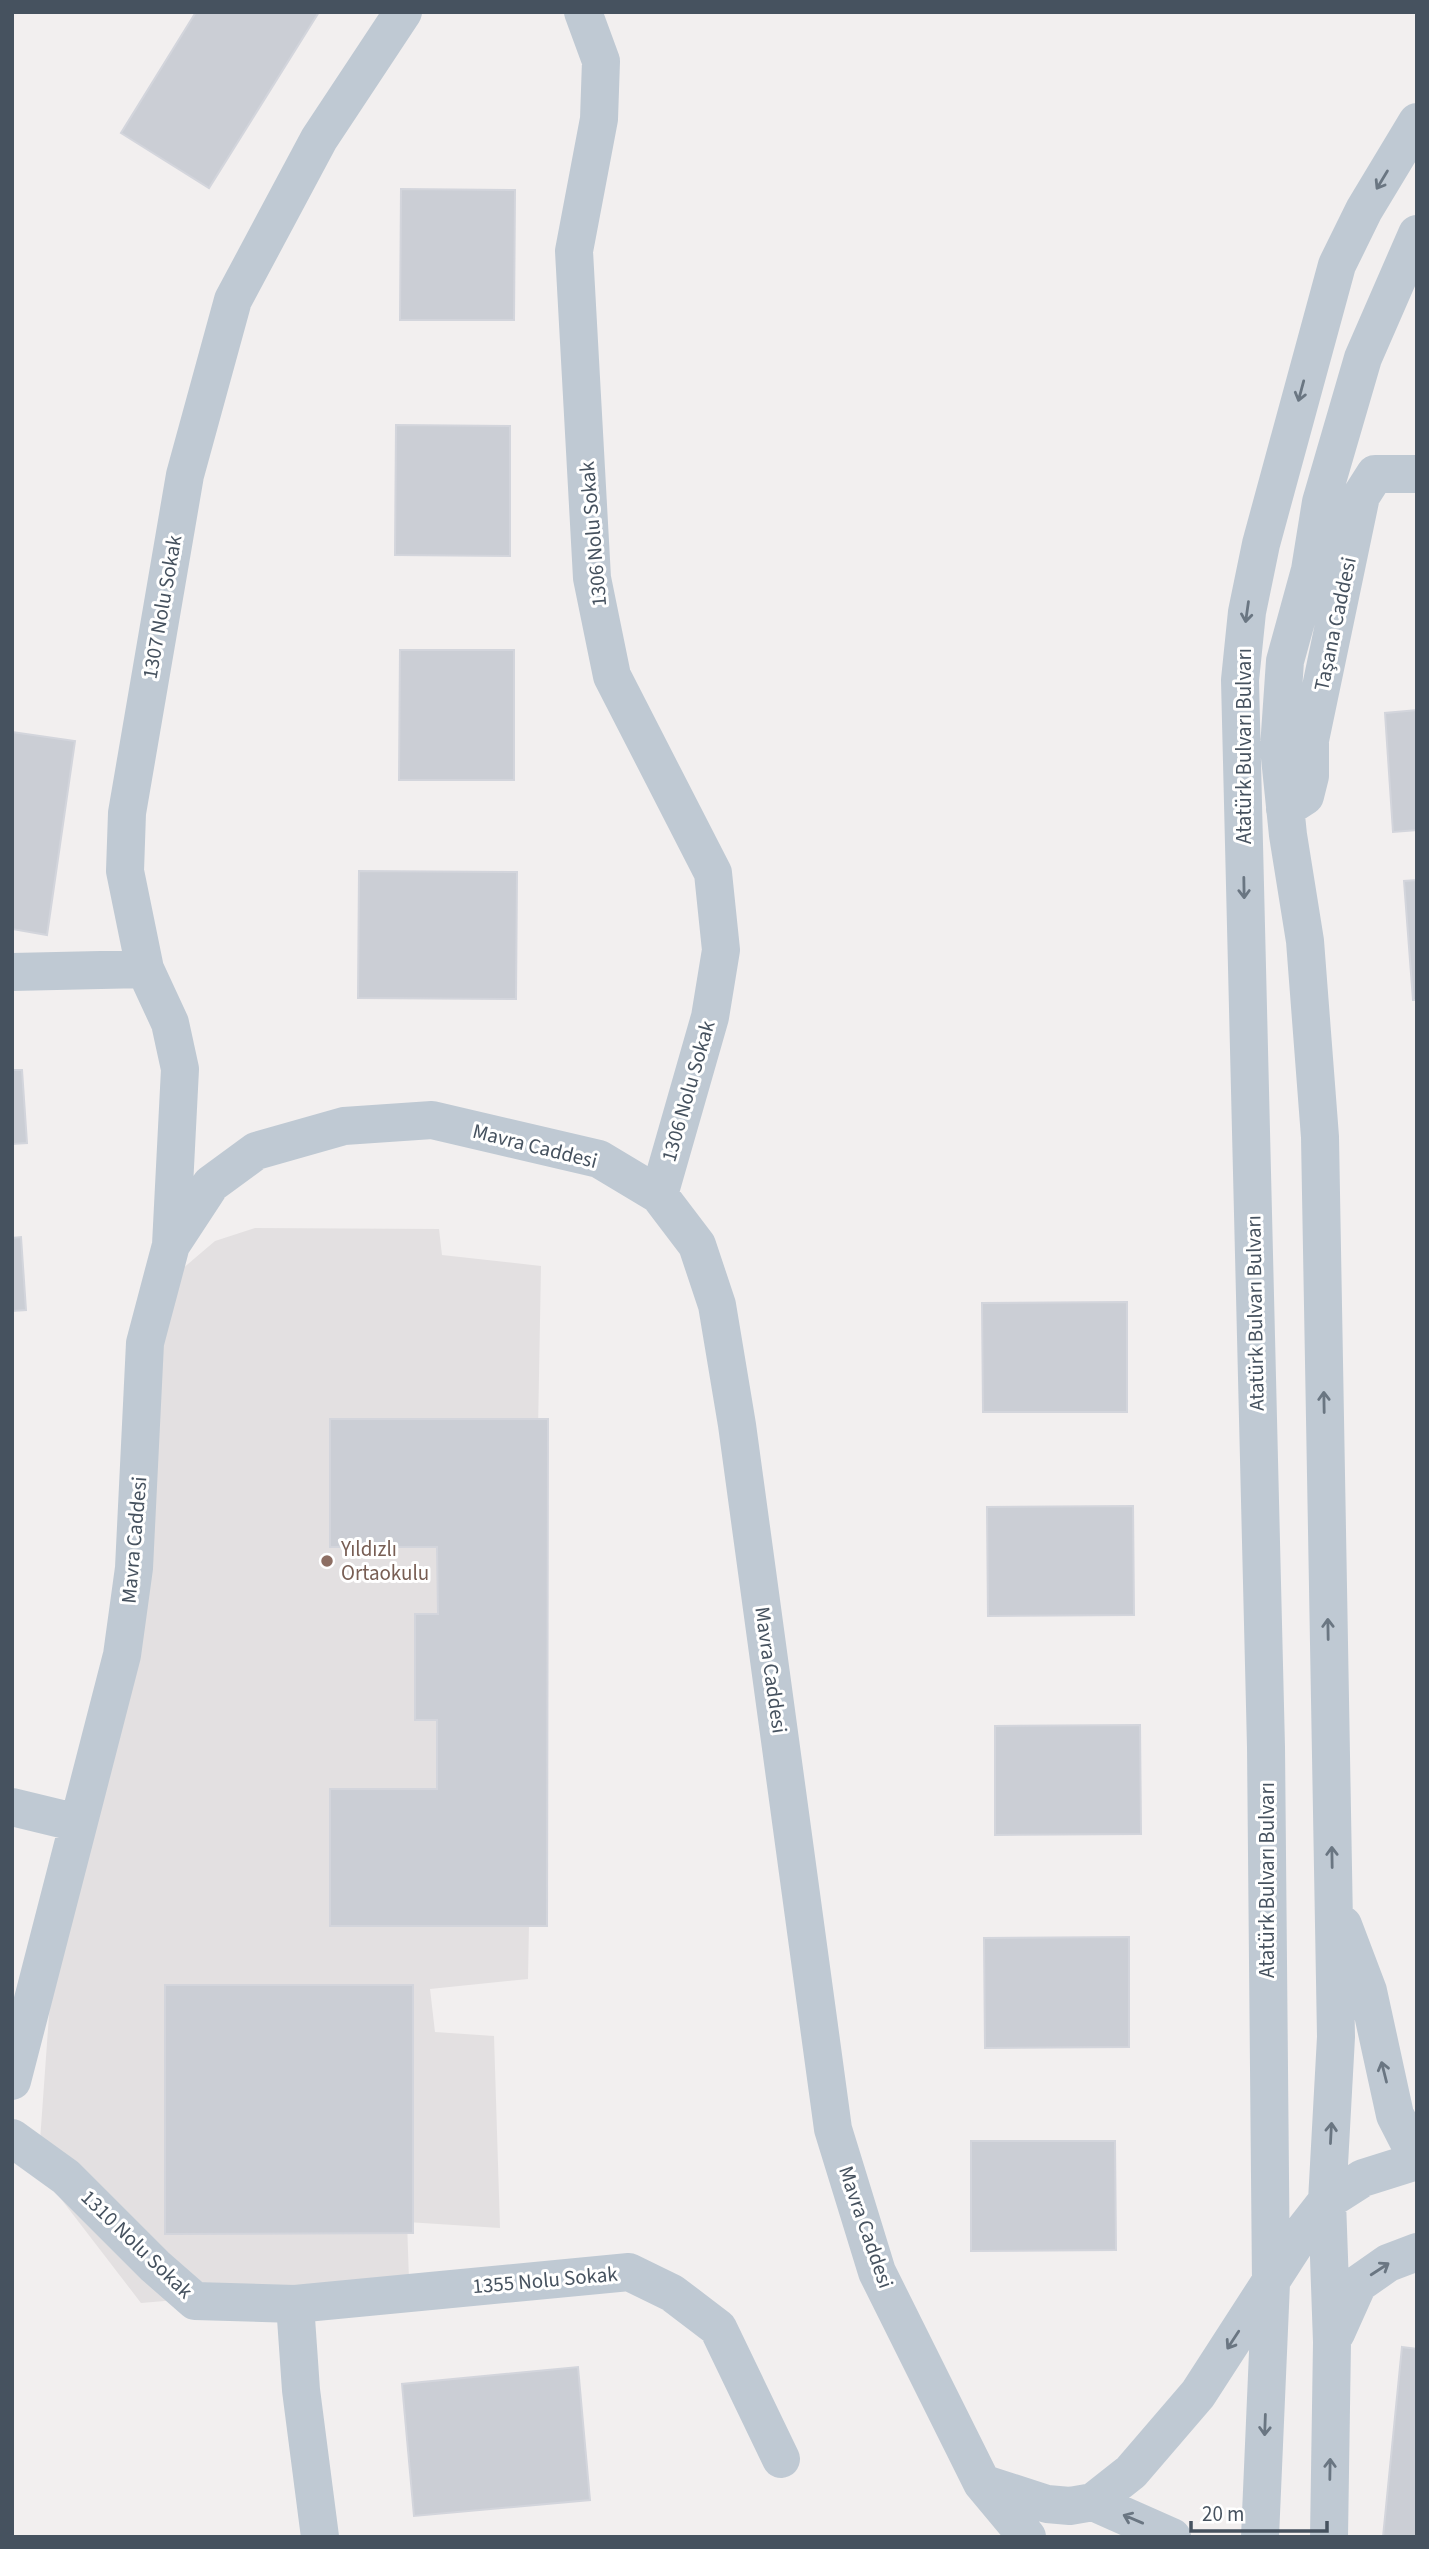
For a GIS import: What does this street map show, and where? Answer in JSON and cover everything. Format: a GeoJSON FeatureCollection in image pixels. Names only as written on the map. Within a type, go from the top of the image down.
{"type":"FeatureCollection","features":[{"type":"Feature","properties":{"kind":"street","name":"1307 Nolu Sokak"},"geometry":{"type":"LineString","coordinates":[[171,1245],[180,1069],[170,1023],[145,969],[125,871],[127,813],[185,475],[233,300],[319,139],[402,12]]}},
{"type":"Feature","properties":{"kind":"street","name":"1306 Nolu Sokak"},"geometry":{"type":"LineString","coordinates":[[583,12],[601,61],[599,119],[574,251],[592,578],[612,676],[713,873],[721,950],[710,1017],[659,1195]]}},
{"type":"Feature","properties":{"kind":"street","name":"Atatürk Bulvarı Bulvarı"},"geometry":{"type":"LineString","coordinates":[[1260,2537],[1270,2283],[1266,1747],[1240,680],[1247,612],[1261,544],[1337,265],[1364,210],[1417,122]]}},
{"type":"Feature","properties":{"kind":"street","name":"Atatürk Bulvarı Bulvarı"},"geometry":{"type":"LineString","coordinates":[[1329,2537],[1332,2342],[1327,2201],[1336,2037],[1320,1137],[1305,941],[1279,748],[1285,661],[1310,570],[1321,502],[1363,358],[1417,234]]}},
{"type":"Feature","properties":{"kind":"street","name":"Taşana Caddesi"},"geometry":{"type":"LineString","coordinates":[[1286,809],[1305,796],[1310,740],[1361,496],[1374,474],[1417,474]]}},
{"type":"Feature","properties":{"kind":"street"},"geometry":{"type":"LineString","coordinates":[[12,972],[145,969]]}},
{"type":"Feature","properties":{"kind":"street","name":"Mavra Caddesi"},"geometry":{"type":"LineString","coordinates":[[12,2081],[122,1655],[134,1568],[145,1343],[171,1245],[211,1184],[256,1151],[344,1126],[432,1120],[598,1159],[659,1195],[697,1245],[717,1305],[739,1439],[833,2129],[877,2272],[982,2483],[1027,2537]]}},
{"type":"Feature","properties":{"kind":"street"},"geometry":{"type":"LineString","coordinates":[[12,1807],[78,1823]]}},
{"type":"Feature","properties":{"kind":"street"},"geometry":{"type":"LineString","coordinates":[[982,2483],[1047,2504],[1070,2506],[1093,2502],[1131,2472],[1159,2443],[1198,2394],[1302,2233],[1327,2201],[1363,2178],[1417,2160],[1395,2115],[1368,1991],[1333,1897]]}},
{"type":"Feature","properties":{"kind":"street","name":"1310 Nolu Sokak"},"geometry":{"type":"LineString","coordinates":[[12,2138],[66,2176],[155,2266],[195,2301],[295,2304]]}},
{"type":"Feature","properties":{"kind":"street"},"geometry":{"type":"LineString","coordinates":[[1332,2342],[1358,2284],[1388,2263],[1417,2252]]}},
{"type":"Feature","properties":{"kind":"street","name":"1355 Nolu Sokak"},"geometry":{"type":"LineString","coordinates":[[295,2304],[629,2272],[672,2293],[718,2328],[781,2459]]}},
{"type":"Feature","properties":{"kind":"street"},"geometry":{"type":"LineString","coordinates":[[295,2304],[301,2390],[320,2537]]}},
{"type":"Feature","properties":{"kind":"street"},"geometry":{"type":"LineString","coordinates":[[1093,2502],[1172,2537]]}},
{"type":"Feature","properties":{"kind":"shaded area","name":"Yıldızlı Ortaokulu"},"geometry":{"type":"Polygon","coordinates":[[[255,1228],[439,1229],[442,1255],[541,1266],[528,1979],[430,1989],[435,2032],[494,2036],[500,2228],[407,2222],[409,2280],[141,2303],[38,2169],[60,1861],[95,1818],[141,1304],[215,1241],[255,1228]]]}},
{"type":"Feature","properties":{"kind":"building"},"geometry":{"type":"Polygon","coordinates":[[[196,12],[319,12],[209,188],[121,133],[196,12]]]}},
{"type":"Feature","properties":{"kind":"building"},"geometry":{"type":"Polygon","coordinates":[[[401,189],[515,190],[514,320],[400,320],[401,189]]]}},
{"type":"Feature","properties":{"kind":"building"},"geometry":{"type":"Polygon","coordinates":[[[396,425],[510,426],[510,556],[395,555],[396,425]]]}},
{"type":"Feature","properties":{"kind":"building"},"geometry":{"type":"Polygon","coordinates":[[[400,650],[514,650],[514,780],[399,780],[400,650]]]}},
{"type":"Feature","properties":{"kind":"building"},"geometry":{"type":"Polygon","coordinates":[[[1417,710],[1417,830],[1393,832],[1385,713],[1417,710]]]}},
{"type":"Feature","properties":{"kind":"building"},"geometry":{"type":"Polygon","coordinates":[[[12,732],[75,741],[47,935],[12,929],[12,732]]]}},
{"type":"Feature","properties":{"kind":"building"},"geometry":{"type":"Polygon","coordinates":[[[359,871],[517,872],[516,999],[358,998],[359,871]]]}},
{"type":"Feature","properties":{"kind":"building"},"geometry":{"type":"Polygon","coordinates":[[[1417,880],[1417,1000],[1413,1000],[1404,881],[1417,880]]]}},
{"type":"Feature","properties":{"kind":"building"},"geometry":{"type":"Polygon","coordinates":[[[12,1070],[22,1070],[27,1143],[12,1144],[12,1070]]]}},
{"type":"Feature","properties":{"kind":"building"},"geometry":{"type":"Polygon","coordinates":[[[21,1237],[26,1310],[12,1311],[12,1238],[21,1237]]]}},
{"type":"Feature","properties":{"kind":"building"},"geometry":{"type":"Polygon","coordinates":[[[1127,1302],[1127,1412],[983,1412],[982,1303],[1127,1302]]]}},
{"type":"Feature","properties":{"kind":"building"},"geometry":{"type":"Polygon","coordinates":[[[330,1419],[548,1419],[547,1926],[330,1926],[330,1789],[437,1789],[437,1720],[415,1720],[415,1614],[438,1614],[437,1547],[330,1547],[330,1419]]]}},
{"type":"Feature","properties":{"kind":"building"},"geometry":{"type":"Polygon","coordinates":[[[1133,1506],[1134,1615],[988,1616],[987,1507],[1133,1506]]]}},
{"type":"Feature","properties":{"kind":"building"},"geometry":{"type":"Polygon","coordinates":[[[1140,1725],[1141,1834],[995,1835],[995,1726],[1140,1725]]]}},
{"type":"Feature","properties":{"kind":"building"},"geometry":{"type":"Polygon","coordinates":[[[1129,1937],[1129,2047],[985,2048],[984,1938],[1129,1937]]]}},
{"type":"Feature","properties":{"kind":"building"},"geometry":{"type":"Polygon","coordinates":[[[165,1985],[413,1985],[413,2233],[165,2234],[165,1985]]]}},
{"type":"Feature","properties":{"kind":"building"},"geometry":{"type":"Polygon","coordinates":[[[971,2141],[1115,2141],[1116,2250],[971,2251],[971,2141]]]}},
{"type":"Feature","properties":{"kind":"building"},"geometry":{"type":"Polygon","coordinates":[[[1402,2347],[1417,2349],[1417,2537],[1383,2537],[1402,2347]]]}},
{"type":"Feature","properties":{"kind":"building"},"geometry":{"type":"Polygon","coordinates":[[[578,2367],[590,2500],[414,2516],[402,2384],[578,2367]]]}},
{"type":"Feature","properties":{"kind":"place","name":"Yıldızlı Ortaokulu"},"geometry":{"type":"Point","coordinates":[327,1561]}}]}
